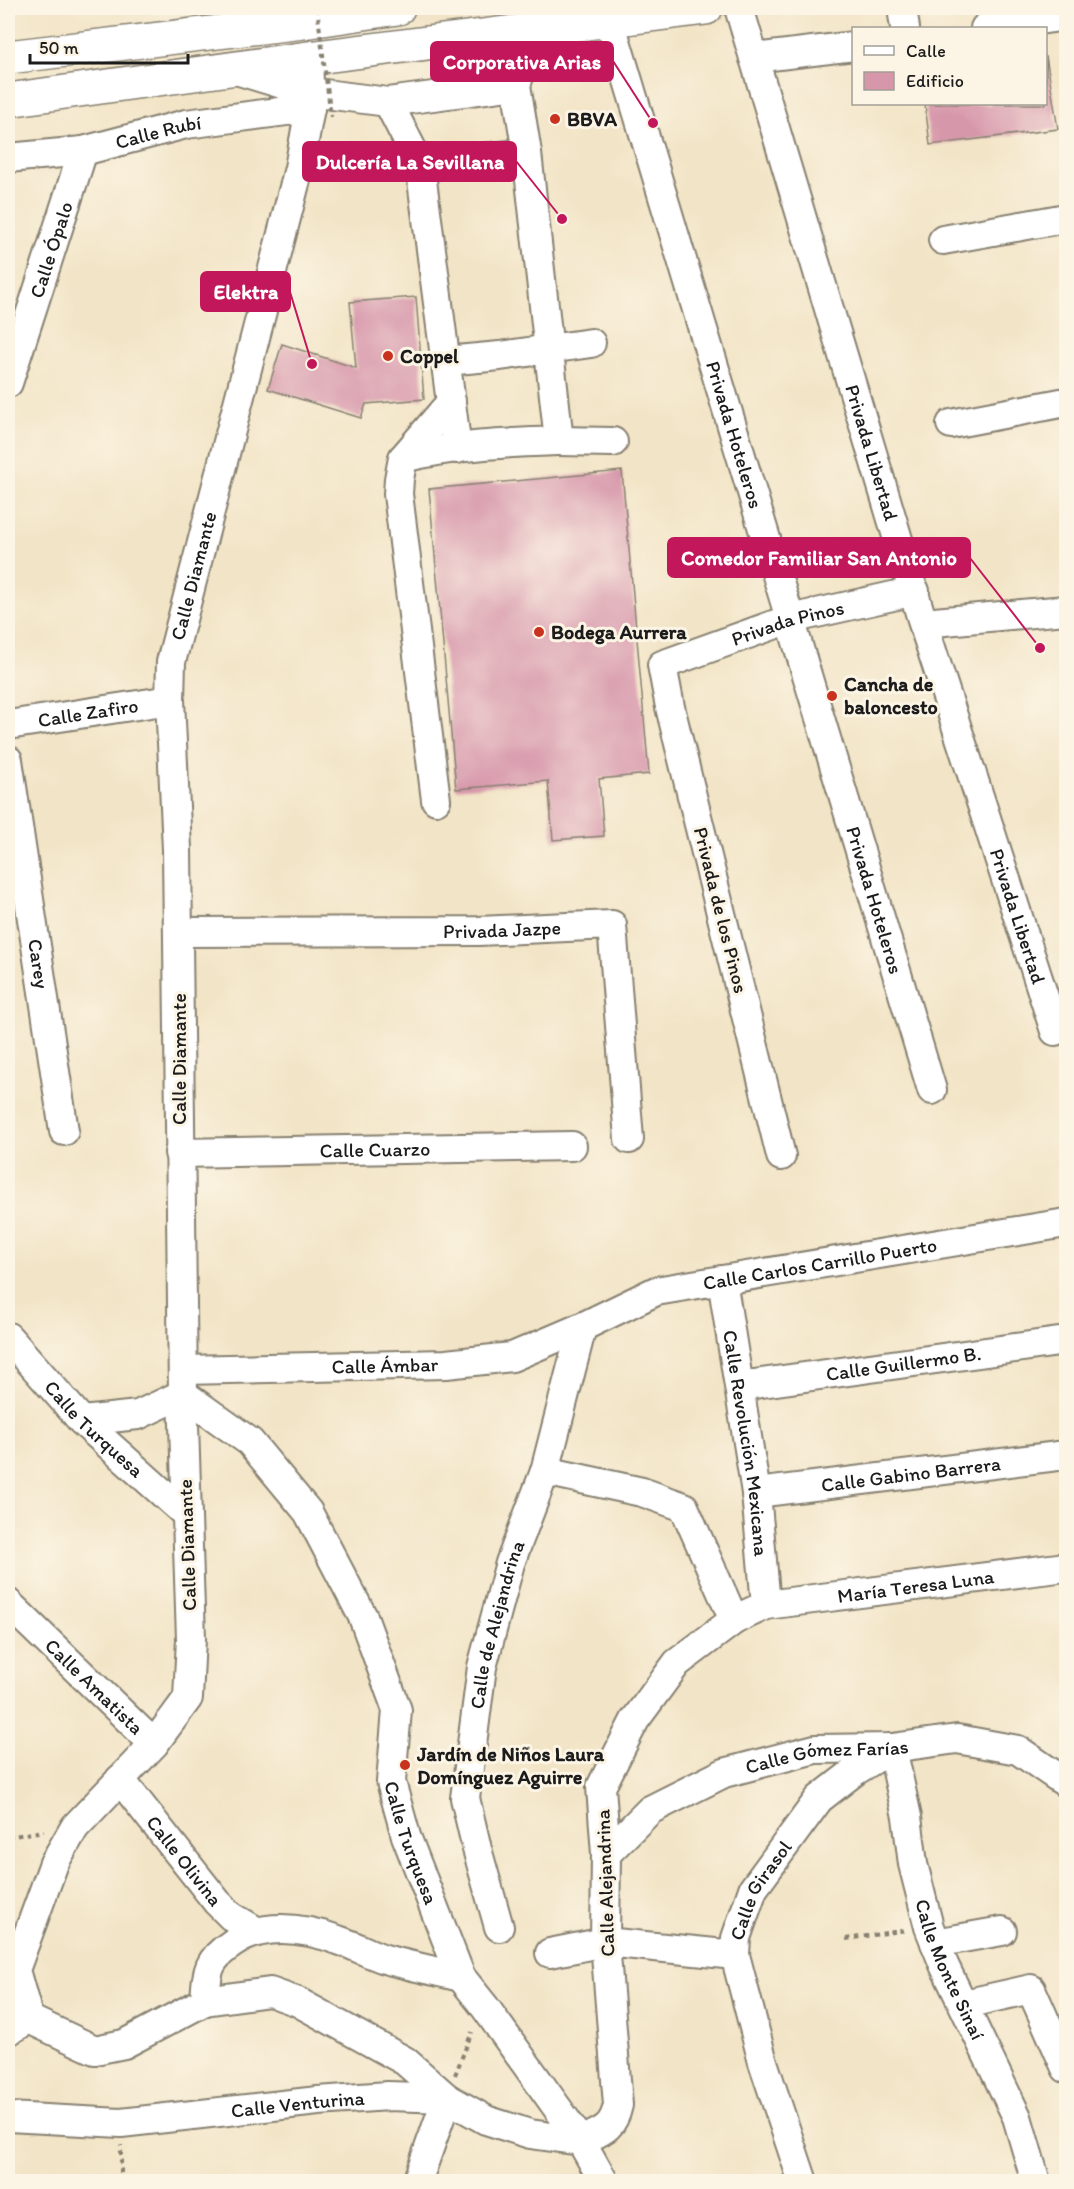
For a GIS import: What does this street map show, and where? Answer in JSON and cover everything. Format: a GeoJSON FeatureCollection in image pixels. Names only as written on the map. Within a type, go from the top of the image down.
{"type":"FeatureCollection","features":[{"type":"Feature","properties":{"kind":"highway"},"geometry":{"type":"LineString","coordinates":[[8,57],[263,17],[398,8]]}},
{"type":"Feature","properties":{"kind":"highway"},"geometry":{"type":"LineString","coordinates":[[8,100],[236,70],[308,58],[706,8]]}},
{"type":"Feature","properties":{"kind":"street","name":"Privada Libertad"},"geometry":{"type":"LineString","coordinates":[[739,8],[923,623],[1055,1031]]}},
{"type":"Feature","properties":{"kind":"street"},"geometry":{"type":"LineString","coordinates":[[902,8],[905,27]]}},
{"type":"Feature","properties":{"kind":"street"},"geometry":{"type":"LineString","coordinates":[[992,27],[1066,16]]}},
{"type":"Feature","properties":{"kind":"street","name":"Privada Hoteleros"},"geometry":{"type":"LineString","coordinates":[[610,21],[932,1090]]}},
{"type":"Feature","properties":{"kind":"street"},"geometry":{"type":"LineString","coordinates":[[536,28],[516,86],[527,153],[559,441]]}},
{"type":"Feature","properties":{"kind":"street"},"geometry":{"type":"LineString","coordinates":[[754,58],[852,46]]}},
{"type":"Feature","properties":{"kind":"street","name":"Calle Diamante"},"geometry":{"type":"LineString","coordinates":[[205,2001],[124,2044],[95,2050],[18,2025],[15,1970],[54,1863],[75,1827],[154,1744],[188,1698],[191,1639],[183,1382],[177,849],[170,700],[171,662],[317,105],[308,58]]}},
{"type":"Feature","properties":{"kind":"street"},"geometry":{"type":"LineString","coordinates":[[236,70],[317,105],[388,102],[516,86]]}},
{"type":"Feature","properties":{"kind":"street"},"geometry":{"type":"LineString","coordinates":[[388,102],[420,165],[457,449]]}},
{"type":"Feature","properties":{"kind":"street","name":"Calle Rubí"},"geometry":{"type":"LineString","coordinates":[[8,158],[83,151],[186,124],[317,105]]}},
{"type":"Feature","properties":{"kind":"street","name":"Calle Ópalo"},"geometry":{"type":"LineString","coordinates":[[8,383],[83,151]]}},
{"type":"Feature","properties":{"kind":"street"},"geometry":{"type":"LineString","coordinates":[[420,165],[527,153]]}},
{"type":"Feature","properties":{"kind":"street"},"geometry":{"type":"LineString","coordinates":[[943,240],[1066,218]]}},
{"type":"Feature","properties":{"kind":"street"},"geometry":{"type":"LineString","coordinates":[[446,360],[548,350],[591,343]]}},
{"type":"Feature","properties":{"kind":"street"},"geometry":{"type":"LineString","coordinates":[[436,800],[398,494],[403,458],[451,402]]}},
{"type":"Feature","properties":{"kind":"street"},"geometry":{"type":"LineString","coordinates":[[951,424],[1066,402]]}},
{"type":"Feature","properties":{"kind":"street"},"geometry":{"type":"LineString","coordinates":[[403,458],[420,453],[512,442],[613,442]]}},
{"type":"Feature","properties":{"kind":"street","name":"Privada Pinos"},"geometry":{"type":"LineString","coordinates":[[662,665],[790,619],[915,591]]}},
{"type":"Feature","properties":{"kind":"street"},"geometry":{"type":"LineString","coordinates":[[923,623],[1066,610]]}},
{"type":"Feature","properties":{"kind":"street","name":"Privada de los Pinos"},"geometry":{"type":"LineString","coordinates":[[662,665],[670,706],[781,1156]]}},
{"type":"Feature","properties":{"kind":"street","name":"Calle Zafiro"},"geometry":{"type":"LineString","coordinates":[[8,725],[170,700]]}},
{"type":"Feature","properties":{"kind":"street","name":"Carey"},"geometry":{"type":"LineString","coordinates":[[8,760],[63,1131]]}},
{"type":"Feature","properties":{"kind":"street","name":"Privada Jazpe"},"geometry":{"type":"LineString","coordinates":[[178,932],[478,931],[612,925],[629,1139]]}},
{"type":"Feature","properties":{"kind":"street","name":"Calle Cuarzo"},"geometry":{"type":"LineString","coordinates":[[179,1153],[572,1146]]}},
{"type":"Feature","properties":{"kind":"street","name":"Calle Carlos Carrillo Puerto"},"geometry":{"type":"LineString","coordinates":[[582,1327],[656,1291],[1066,1223]]}},
{"type":"Feature","properties":{"kind":"street","name":"Calle Revolución Mexicana"},"geometry":{"type":"LineString","coordinates":[[722,1280],[756,1493],[766,1605]]}},
{"type":"Feature","properties":{"kind":"street","name":"Calle Ámbar"},"geometry":{"type":"LineString","coordinates":[[183,1382],[446,1364],[512,1357],[582,1327]]}},
{"type":"Feature","properties":{"kind":"street","name":"Calle de Alejandrina"},"geometry":{"type":"LineString","coordinates":[[499,1927],[465,1798],[482,1667],[510,1563],[545,1471],[582,1327]]}},
{"type":"Feature","properties":{"kind":"street","name":"Calle Turquesa"},"geometry":{"type":"LineString","coordinates":[[8,1337],[82,1421],[186,1514]]}},
{"type":"Feature","properties":{"kind":"street","name":"Calle Guillermo B."},"geometry":{"type":"LineString","coordinates":[[740,1386],[1066,1341]]}},
{"type":"Feature","properties":{"kind":"street"},"geometry":{"type":"LineString","coordinates":[[82,1421],[138,1415],[183,1382]]}},
{"type":"Feature","properties":{"kind":"street","name":"Calle Turquesa"},"geometry":{"type":"LineString","coordinates":[[183,1382],[250,1442],[308,1512],[363,1617],[397,1710],[391,1782],[406,1836],[460,1977],[485,2007],[581,2141],[604,2181]]}},
{"type":"Feature","properties":{"kind":"street","name":"Calle Gabino Barrera"},"geometry":{"type":"LineString","coordinates":[[756,1493],[1066,1455]]}},
{"type":"Feature","properties":{"kind":"street"},"geometry":{"type":"LineString","coordinates":[[545,1471],[642,1491],[684,1507],[734,1620]]}},
{"type":"Feature","properties":{"kind":"street","name":"María Teresa Luna"},"geometry":{"type":"LineString","coordinates":[[766,1605],[1066,1567]]}},
{"type":"Feature","properties":{"kind":"street","name":"Calle Amatista"},"geometry":{"type":"LineString","coordinates":[[8,1603],[154,1744]]}},
{"type":"Feature","properties":{"kind":"street","name":"Calle Alejandrina"},"geometry":{"type":"LineString","coordinates":[[581,2141],[609,2127],[616,2116],[618,2105],[605,1942],[606,1854],[601,1787],[635,1720],[677,1663],[734,1620],[766,1605]]}},
{"type":"Feature","properties":{"kind":"street","name":"Calle Gómez Farías"},"geometry":{"type":"LineString","coordinates":[[606,1854],[650,1809],[724,1773],[815,1749],[892,1748],[957,1739],[1018,1750],[1066,1783]]}},
{"type":"Feature","properties":{"kind":"street","name":"Calle Monte Sinaí"},"geometry":{"type":"LineString","coordinates":[[892,1748],[908,1817],[913,1864],[932,1935],[1017,2117],[1036,2181]]}},
{"type":"Feature","properties":{"kind":"street","name":"Calle Girasol"},"geometry":{"type":"LineString","coordinates":[[803,2181],[763,2062],[735,1955],[736,1938],[753,1889],[819,1800],[855,1771],[892,1748]]}},
{"type":"Feature","properties":{"kind":"street","name":"Calle Olivina"},"geometry":{"type":"LineString","coordinates":[[120,1779],[217,1902],[231,1916],[256,1931]]}},
{"type":"Feature","properties":{"kind":"street"},"geometry":{"type":"LineString","coordinates":[[417,2181],[447,2098],[405,2061],[297,2002],[270,1992],[205,2001],[206,1974],[217,1953],[243,1936],[256,1931],[284,1928],[336,1939],[384,1958],[460,1977]]}},
{"type":"Feature","properties":{"kind":"street"},"geometry":{"type":"LineString","coordinates":[[932,1935],[1002,1931]]}},
{"type":"Feature","properties":{"kind":"street"},"geometry":{"type":"LineString","coordinates":[[550,1953],[605,1942],[735,1955]]}},
{"type":"Feature","properties":{"kind":"street"},"geometry":{"type":"LineString","coordinates":[[964,2004],[1031,1989],[1066,2068]]}},
{"type":"Feature","properties":{"kind":"street","name":"Calle Venturina"},"geometry":{"type":"LineString","coordinates":[[8,2116],[121,2123],[318,2101],[388,2096],[447,2098],[486,2120],[530,2134],[581,2141]]}},
{"type":"Feature","properties":{"kind":"path"},"geometry":{"type":"LineString","coordinates":[[317,8],[317,105]]}},
{"type":"Feature","properties":{"kind":"path"},"geometry":{"type":"LineString","coordinates":[[8,1837],[75,1827]]}},
{"type":"Feature","properties":{"kind":"path"},"geometry":{"type":"LineString","coordinates":[[846,1939],[932,1935]]}},
{"type":"Feature","properties":{"kind":"path"},"geometry":{"type":"LineString","coordinates":[[447,2098],[473,2029],[485,2007]]}},
{"type":"Feature","properties":{"kind":"path"},"geometry":{"type":"LineString","coordinates":[[121,2123],[121,2181]]}},
{"type":"Feature","properties":{"kind":"building"},"geometry":{"type":"Polygon","coordinates":[[[1047,62],[1058,129],[930,145],[925,105],[1047,105],[1047,62]]]}},
{"type":"Feature","properties":{"kind":"building","name":"Coppel"},"geometry":{"type":"Polygon","coordinates":[[[416,297],[424,399],[366,404],[361,418],[268,389],[282,344],[356,368],[350,302],[416,297]]]}},
{"type":"Feature","properties":{"kind":"building","name":"Bodega Aurrera"},"geometry":{"type":"Polygon","coordinates":[[[622,471],[649,774],[599,779],[604,836],[553,840],[548,781],[456,789],[429,489],[622,471]]]}},
{"type":"Feature","properties":{"kind":"place","name":"BBVA"},"geometry":{"type":"Point","coordinates":[555,119]}},
{"type":"Feature","properties":{"kind":"place","name":"Corporativa Arias"},"geometry":{"type":"Point","coordinates":[653,123]}},
{"type":"Feature","properties":{"kind":"place","name":"Dulcería La Sevillana"},"geometry":{"type":"Point","coordinates":[562,219]}},
{"type":"Feature","properties":{"kind":"place","name":"Coppel"},"geometry":{"type":"Point","coordinates":[388,356]}},
{"type":"Feature","properties":{"kind":"place","name":"Elektra"},"geometry":{"type":"Point","coordinates":[312,364]}},
{"type":"Feature","properties":{"kind":"place","name":"Bodega Aurrera"},"geometry":{"type":"Point","coordinates":[539,632]}},
{"type":"Feature","properties":{"kind":"place","name":"Comedor Familiar San Antonio"},"geometry":{"type":"Point","coordinates":[1040,648]}},
{"type":"Feature","properties":{"kind":"place","name":"Cancha de baloncesto"},"geometry":{"type":"Point","coordinates":[832,696]}},
{"type":"Feature","properties":{"kind":"place","name":"Jardín de Niños Laura Domínguez Aguirre"},"geometry":{"type":"Point","coordinates":[405,1765]}}]}
